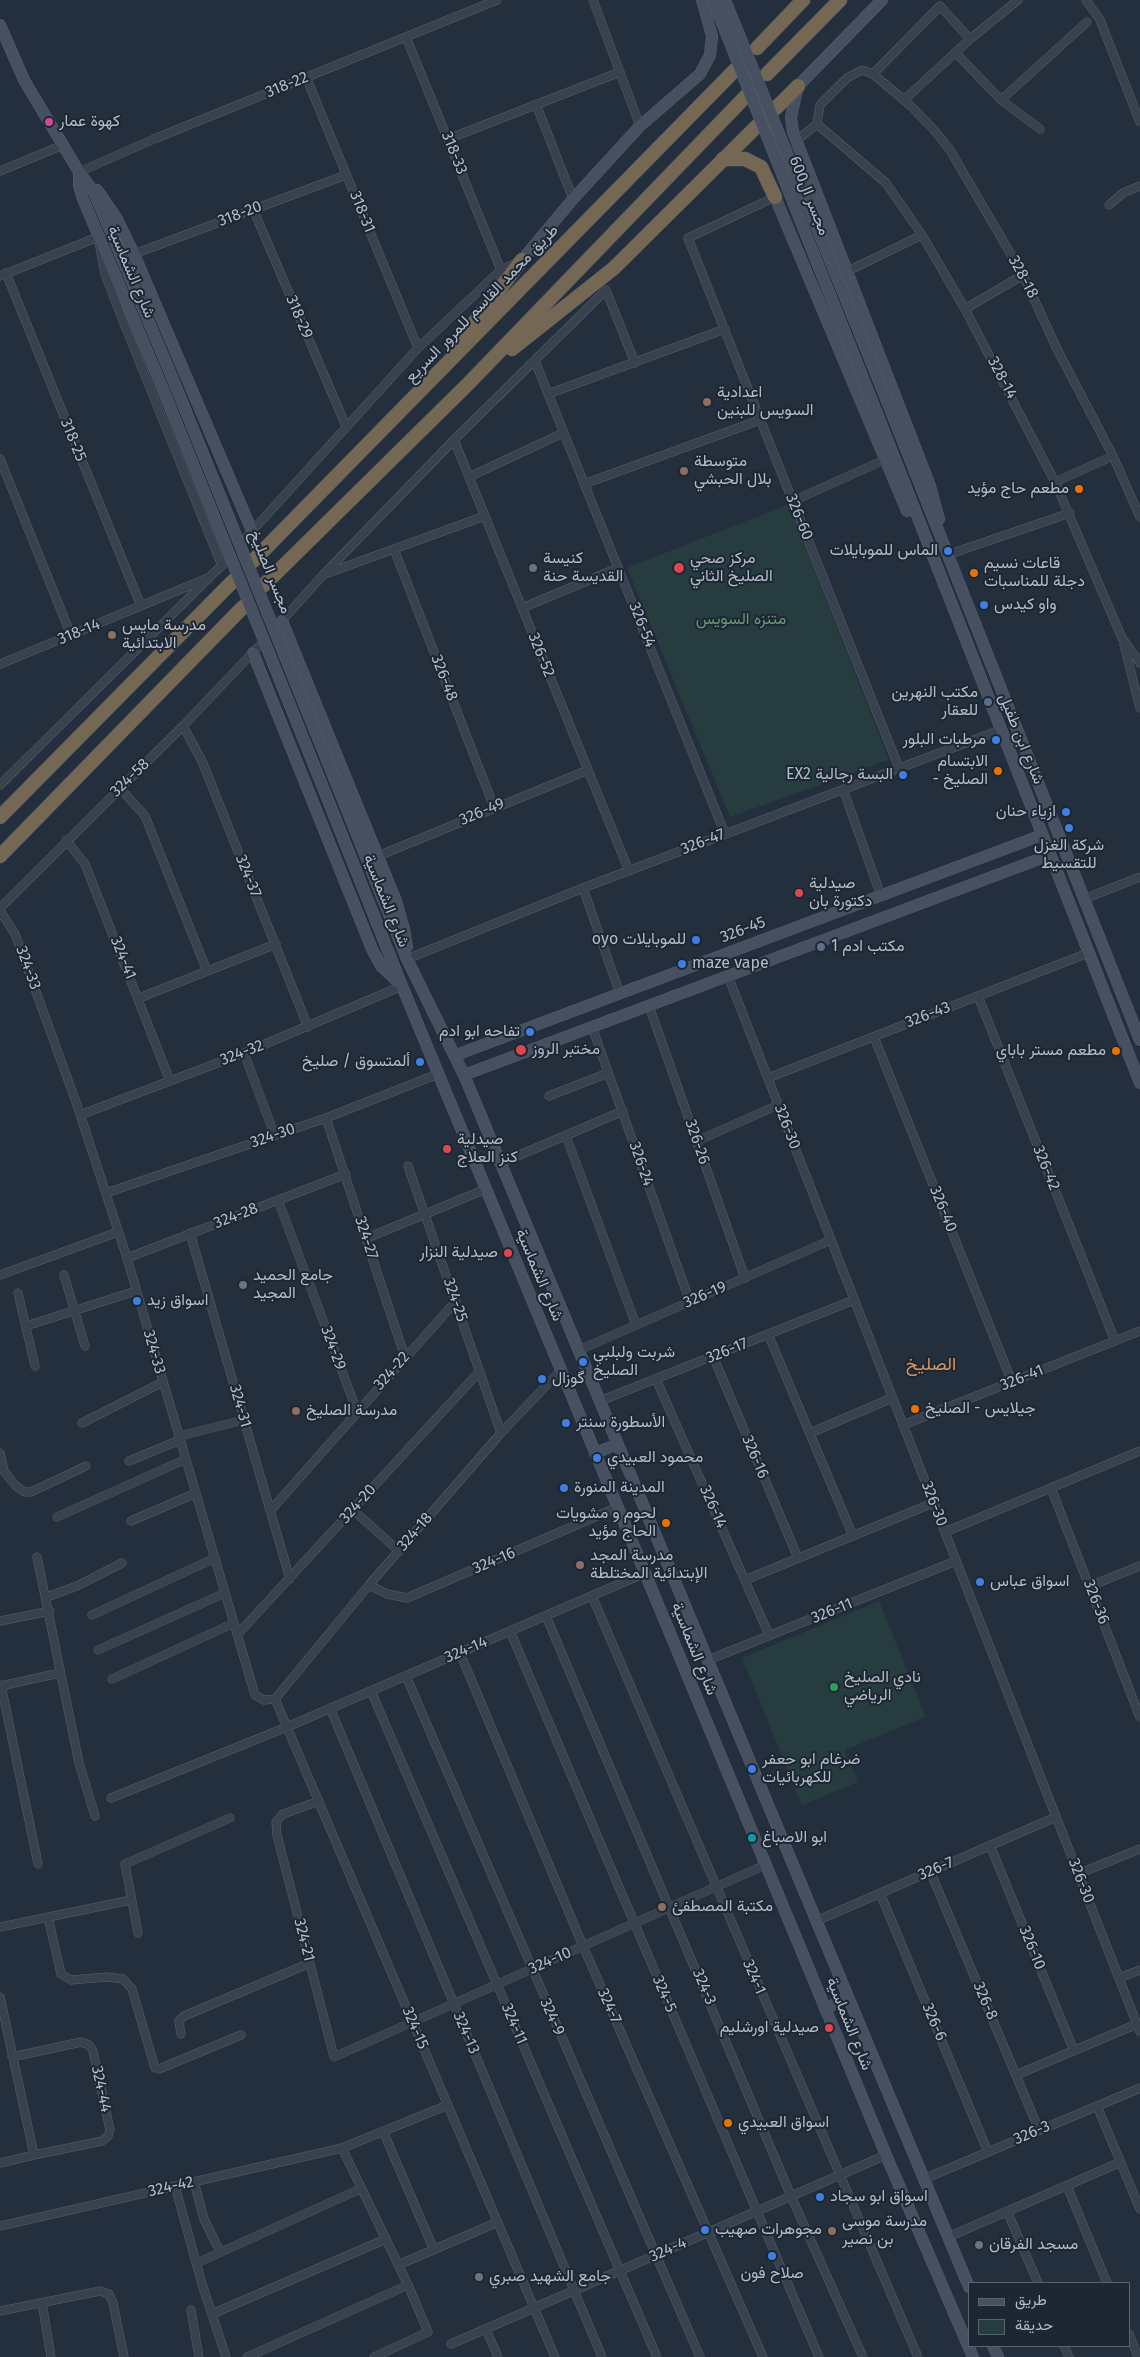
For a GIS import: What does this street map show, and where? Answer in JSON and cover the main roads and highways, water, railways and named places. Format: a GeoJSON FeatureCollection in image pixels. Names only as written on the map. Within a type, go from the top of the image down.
{"type":"FeatureCollection","features":[{"type":"Feature","properties":{"kind":"highway"},"geometry":{"type":"LineString","coordinates":[[757,48],[803,0]]}},
{"type":"Feature","properties":{"kind":"highway"},"geometry":{"type":"LineString","coordinates":[[767,74],[840,0]]}},
{"type":"Feature","properties":{"kind":"highway","name":"طريق محمد القاسم للمرور السريع"},"geometry":{"type":"LineString","coordinates":[[253,561],[424,389],[735,70]]}},
{"type":"Feature","properties":{"kind":"highway"},"geometry":{"type":"LineString","coordinates":[[776,108],[798,86]]}},
{"type":"Feature","properties":{"kind":"highway"},"geometry":{"type":"LineString","coordinates":[[263,586],[468,384],[746,96]]}},
{"type":"Feature","properties":{"kind":"highway"},"geometry":{"type":"LineString","coordinates":[[468,384],[614,268],[757,126]]}},
{"type":"Feature","properties":{"kind":"highway"},"geometry":{"type":"LineString","coordinates":[[724,159],[745,158],[761,167],[775,197]]}},
{"type":"Feature","properties":{"kind":"highway"},"geometry":{"type":"LineString","coordinates":[[424,389],[522,260]]}},
{"type":"Feature","properties":{"kind":"highway"},"geometry":{"type":"LineString","coordinates":[[0,818],[233,581]]}},
{"type":"Feature","properties":{"kind":"highway"},"geometry":{"type":"LineString","coordinates":[[0,856],[243,607]]}},
{"type":"Feature","properties":{"kind":"place","name":"كهوة عمار"},"geometry":{"type":"Point","coordinates":[49,122]}},
{"type":"Feature","properties":{"kind":"place","name":"اعدادية السويس للبنين"},"geometry":{"type":"Point","coordinates":[707,402]}},
{"type":"Feature","properties":{"kind":"place","name":"متوسطة بلال الحبشي"},"geometry":{"type":"Point","coordinates":[684,471]}},
{"type":"Feature","properties":{"kind":"place","name":"مطعم حاج مؤيد"},"geometry":{"type":"Point","coordinates":[1079,489]}},
{"type":"Feature","properties":{"kind":"place","name":"الماس للموبايلات"},"geometry":{"type":"Point","coordinates":[948,551]}},
{"type":"Feature","properties":{"kind":"place","name":"كنيسة القديسة حنة"},"geometry":{"type":"Point","coordinates":[533,568]}},
{"type":"Feature","properties":{"kind":"place","name":"مركز صحي الصليخ الثاني"},"geometry":{"type":"Point","coordinates":[679,568]}},
{"type":"Feature","properties":{"kind":"place","name":"قاعات نسيم دجلة للمناسبات"},"geometry":{"type":"Point","coordinates":[974,573]}},
{"type":"Feature","properties":{"kind":"place","name":"واو كيدس"},"geometry":{"type":"Point","coordinates":[984,605]}},
{"type":"Feature","properties":{"kind":"place","name":"مدرسة مايس الابتدائية"},"geometry":{"type":"Point","coordinates":[112,635]}},
{"type":"Feature","properties":{"kind":"place","name":"مكتب النهرين للعقار"},"geometry":{"type":"Point","coordinates":[988,702]}},
{"type":"Feature","properties":{"kind":"place","name":"مرطبات البلور"},"geometry":{"type":"Point","coordinates":[996,740]}},
{"type":"Feature","properties":{"kind":"place","name":"الابتسام - الصليخ"},"geometry":{"type":"Point","coordinates":[998,771]}},
{"type":"Feature","properties":{"kind":"place","name":"EX2 البسة رجالية"},"geometry":{"type":"Point","coordinates":[903,775]}},
{"type":"Feature","properties":{"kind":"place","name":"ازياء حنان"},"geometry":{"type":"Point","coordinates":[1066,812]}},
{"type":"Feature","properties":{"kind":"place","name":"شركة الغزل للتقسيط"},"geometry":{"type":"Point","coordinates":[1069,828]}},
{"type":"Feature","properties":{"kind":"place","name":"صيدلية دكتورة بان"},"geometry":{"type":"Point","coordinates":[799,893]}},
{"type":"Feature","properties":{"kind":"place","name":"oyo للموبايلات"},"geometry":{"type":"Point","coordinates":[696,940]}},
{"type":"Feature","properties":{"kind":"place","name":"مكتب ادم 1"},"geometry":{"type":"Point","coordinates":[821,947]}},
{"type":"Feature","properties":{"kind":"place","name":"maze vape"},"geometry":{"type":"Point","coordinates":[682,964]}},
{"type":"Feature","properties":{"kind":"place","name":"تفاحه ابو ادم"},"geometry":{"type":"Point","coordinates":[530,1032]}},
{"type":"Feature","properties":{"kind":"place","name":"مختبر الروز"},"geometry":{"type":"Point","coordinates":[521,1050]}},
{"type":"Feature","properties":{"kind":"place","name":"مطعم مستر باباي"},"geometry":{"type":"Point","coordinates":[1116,1051]}},
{"type":"Feature","properties":{"kind":"place","name":"ألمتسوق / صليخ"},"geometry":{"type":"Point","coordinates":[420,1062]}},
{"type":"Feature","properties":{"kind":"place","name":"صيدلية كنز العلاج"},"geometry":{"type":"Point","coordinates":[447,1149]}},
{"type":"Feature","properties":{"kind":"place","name":"صيدلية النزار"},"geometry":{"type":"Point","coordinates":[508,1253]}},
{"type":"Feature","properties":{"kind":"place","name":"جامع الحميد المجيد"},"geometry":{"type":"Point","coordinates":[243,1285]}},
{"type":"Feature","properties":{"kind":"place","name":"اسواق زيد"},"geometry":{"type":"Point","coordinates":[137,1301]}},
{"type":"Feature","properties":{"kind":"place","name":"شربت ولبلبي الصليخ"},"geometry":{"type":"Point","coordinates":[583,1362]}},
{"type":"Feature","properties":{"kind":"place","name":"گوزال"},"geometry":{"type":"Point","coordinates":[542,1379]}},
{"type":"Feature","properties":{"kind":"place","name":"جيلايس - الصليخ"},"geometry":{"type":"Point","coordinates":[915,1409]}},
{"type":"Feature","properties":{"kind":"place","name":"مدرسة الصليخ"},"geometry":{"type":"Point","coordinates":[296,1411]}},
{"type":"Feature","properties":{"kind":"place","name":"الأسطورة سنتر"},"geometry":{"type":"Point","coordinates":[566,1423]}},
{"type":"Feature","properties":{"kind":"place","name":"محمود العبيدي"},"geometry":{"type":"Point","coordinates":[597,1458]}},
{"type":"Feature","properties":{"kind":"place","name":"المدينة المنورة"},"geometry":{"type":"Point","coordinates":[564,1488]}},
{"type":"Feature","properties":{"kind":"place","name":"لحوم و مشويات الحاج مؤيد"},"geometry":{"type":"Point","coordinates":[666,1523]}},
{"type":"Feature","properties":{"kind":"place","name":"مدرسة المجد الإبتدائية المختلطة"},"geometry":{"type":"Point","coordinates":[580,1565]}},
{"type":"Feature","properties":{"kind":"place","name":"اسواق عباس"},"geometry":{"type":"Point","coordinates":[980,1582]}},
{"type":"Feature","properties":{"kind":"place","name":"نادي الصليخ الرياضي"},"geometry":{"type":"Point","coordinates":[834,1687]}},
{"type":"Feature","properties":{"kind":"place","name":"ضرغام ابو حعفر للكهربائيات"},"geometry":{"type":"Point","coordinates":[752,1769]}},
{"type":"Feature","properties":{"kind":"place","name":"ابو الاصباغ"},"geometry":{"type":"Point","coordinates":[752,1838]}},
{"type":"Feature","properties":{"kind":"place","name":"مكتبة المصطفئ"},"geometry":{"type":"Point","coordinates":[662,1907]}},
{"type":"Feature","properties":{"kind":"place","name":"صيدلية اورشليم"},"geometry":{"type":"Point","coordinates":[829,2028]}},
{"type":"Feature","properties":{"kind":"place","name":"اسواق العبيدي"},"geometry":{"type":"Point","coordinates":[728,2123]}},
{"type":"Feature","properties":{"kind":"place","name":"اسواق ابو سجاد"},"geometry":{"type":"Point","coordinates":[820,2197]}},
{"type":"Feature","properties":{"kind":"place","name":"مجوهرات صهيب"},"geometry":{"type":"Point","coordinates":[705,2230]}},
{"type":"Feature","properties":{"kind":"place","name":"مدرسة موسى بن نصير"},"geometry":{"type":"Point","coordinates":[832,2231]}},
{"type":"Feature","properties":{"kind":"place","name":"مسجد الفرقان"},"geometry":{"type":"Point","coordinates":[979,2245]}},
{"type":"Feature","properties":{"kind":"place","name":"صلاح فون"},"geometry":{"type":"Point","coordinates":[772,2256]}},
{"type":"Feature","properties":{"kind":"place","name":"جامع الشهيد صبري"},"geometry":{"type":"Point","coordinates":[479,2277]}},
{"type":"Feature","properties":{"kind":"district","name":"الصليخ"},"geometry":{"type":"Point","coordinates":[931,1365]}},
{"type":"Feature","properties":{"kind":"park label","name":"متنزه السويس"},"geometry":{"type":"Point","coordinates":[741,620]}}]}
